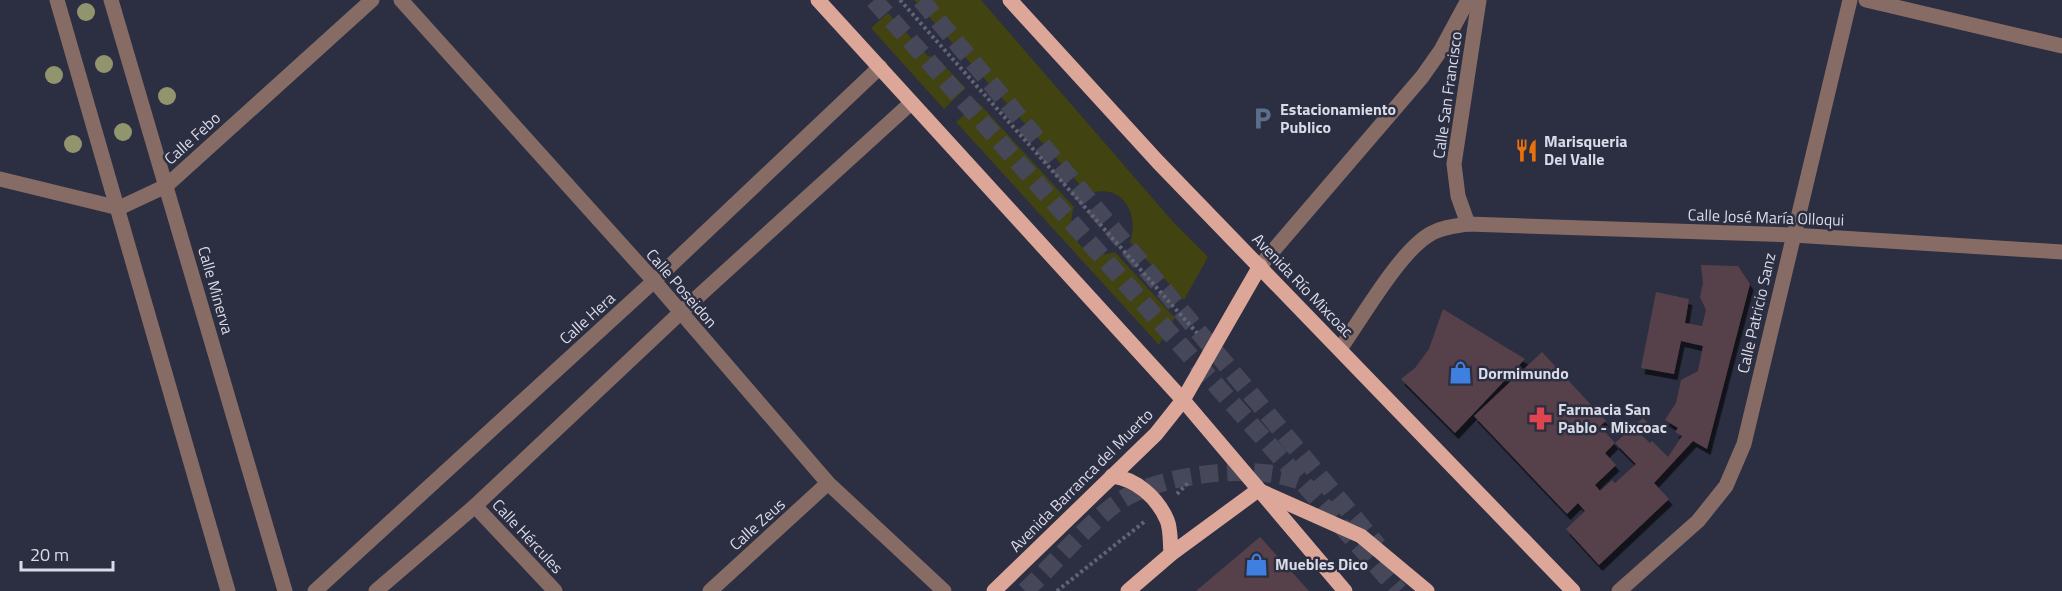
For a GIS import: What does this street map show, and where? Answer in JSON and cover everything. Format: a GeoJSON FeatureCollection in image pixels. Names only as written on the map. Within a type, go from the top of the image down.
{"type":"FeatureCollection","features":[{"type":"Feature","properties":{"kind":"main road"},"geometry":{"type":"LineString","coordinates":[[818,0],[1183,400],[1345,591]]}},
{"type":"Feature","properties":{"kind":"main road","name":"Avenida Río Mixcoac"},"geometry":{"type":"LineString","coordinates":[[1010,0],[1158,162],[1574,591]]}},
{"type":"Feature","properties":{"kind":"main road","name":"Avenida Barranca del Muerto"},"geometry":{"type":"LineString","coordinates":[[994,591],[1156,434],[1183,400],[1260,266]]}},
{"type":"Feature","properties":{"kind":"main road"},"geometry":{"type":"LineString","coordinates":[[1112,476],[1128,478],[1150,494],[1167,520],[1171,554]]}},
{"type":"Feature","properties":{"kind":"main road"},"geometry":{"type":"LineString","coordinates":[[1128,591],[1171,554],[1258,490]]}},
{"type":"Feature","properties":{"kind":"main road"},"geometry":{"type":"LineString","coordinates":[[1258,490],[1361,536],[1427,591]]}},
{"type":"Feature","properties":{"kind":"street"},"geometry":{"type":"LineString","coordinates":[[57,0],[228,591]]}},
{"type":"Feature","properties":{"kind":"street","name":"Calle Minerva"},"geometry":{"type":"LineString","coordinates":[[111,0],[285,591]]}},
{"type":"Feature","properties":{"kind":"street","name":"Calle Febo"},"geometry":{"type":"LineString","coordinates":[[119,208],[166,186],[372,0]]}},
{"type":"Feature","properties":{"kind":"street","name":"Calle Poseidon"},"geometry":{"type":"LineString","coordinates":[[400,0],[654,281],[828,483],[944,591]]}},
{"type":"Feature","properties":{"kind":"street","name":"Calle San Francisco"},"geometry":{"type":"LineString","coordinates":[[1260,266],[1422,77],[1441,50],[1468,0]]}},
{"type":"Feature","properties":{"kind":"street","name":"Calle San Francisco"},"geometry":{"type":"LineString","coordinates":[[1468,224],[1458,196],[1454,164],[1479,0]]}},
{"type":"Feature","properties":{"kind":"street","name":"Calle Patricio Sanz"},"geometry":{"type":"LineString","coordinates":[[1619,591],[1698,521],[1726,486],[1744,444],[1850,0]]}},
{"type":"Feature","properties":{"kind":"street"},"geometry":{"type":"LineString","coordinates":[[1866,0],[2062,46]]}},
{"type":"Feature","properties":{"kind":"street","name":"Calle Hera"},"geometry":{"type":"LineString","coordinates":[[315,591],[654,281],[879,67]]}},
{"type":"Feature","properties":{"kind":"street"},"geometry":{"type":"LineString","coordinates":[[376,591],[475,506],[680,313],[911,103]]}},
{"type":"Feature","properties":{"kind":"street"},"geometry":{"type":"LineString","coordinates":[[0,179],[119,208]]}},
{"type":"Feature","properties":{"kind":"street"},"geometry":{"type":"LineString","coordinates":[[1340,349],[1410,250],[1433,232],[1468,224]]}},
{"type":"Feature","properties":{"kind":"street","name":"Calle José María Olloqui"},"geometry":{"type":"LineString","coordinates":[[1468,224],[1793,235],[2062,252]]}},
{"type":"Feature","properties":{"kind":"street","name":"Calle Zeus"},"geometry":{"type":"LineString","coordinates":[[710,591],[828,483]]}},
{"type":"Feature","properties":{"kind":"street","name":"Calle Hércules"},"geometry":{"type":"LineString","coordinates":[[475,506],[555,591]]}},
{"type":"Feature","properties":{"kind":"path"},"geometry":{"type":"LineString","coordinates":[[900,0],[1211,349]]}},
{"type":"Feature","properties":{"kind":"path"},"geometry":{"type":"LineString","coordinates":[[1057,591],[1160,510],[1188,483]]}},
{"type":"Feature","properties":{"kind":"shaded area"},"geometry":{"type":"Polygon","coordinates":[[[914,0],[981,0],[1174,223],[1208,257],[1184,300],[1130,242],[1132,220],[1125,202],[1110,192],[1100,191],[1088,194],[914,0]]]}},
{"type":"Feature","properties":{"kind":"shaded area"},"geometry":{"type":"Polygon","coordinates":[[[888,13],[928,56],[936,57],[966,88],[944,109],[871,28],[888,13]]]}},
{"type":"Feature","properties":{"kind":"shaded area"},"geometry":{"type":"Polygon","coordinates":[[[978,102],[1074,207],[1072,227],[1079,244],[1094,253],[1115,252],[1175,318],[1159,345],[956,122],[978,102]]]}},
{"type":"Feature","properties":{"kind":"building"},"geometry":{"type":"Polygon","coordinates":[[[1701,265],[1738,266],[1750,284],[1707,449],[1693,441],[1654,483],[1669,499],[1599,565],[1566,529],[1585,511],[1578,503],[1567,514],[1474,416],[1542,352],[1606,421],[1600,426],[1615,443],[1643,418],[1647,422],[1637,431],[1650,443],[1652,441],[1668,457],[1682,436],[1675,432],[1678,428],[1665,420],[1676,403],[1681,380],[1698,371],[1703,346],[1681,341],[1674,374],[1641,368],[1656,292],[1689,299],[1685,323],[1702,326],[1706,310],[1700,297],[1703,283],[1701,265]],[[1615,443],[1605,453],[1616,465],[1595,485],[1600,491],[1612,480],[1615,483],[1636,464],[1615,443]]]}},
{"type":"Feature","properties":{"kind":"building","name":"Dormimundo"},"geometry":{"type":"Polygon","coordinates":[[[1443,309],[1525,359],[1455,433],[1401,379],[1415,368],[1429,349],[1443,309]]]}},
{"type":"Feature","properties":{"kind":"building","name":"Muebles Dico"},"geometry":{"type":"Polygon","coordinates":[[[1260,537],[1309,591],[1196,591],[1260,537]]]}},
{"type":"Feature","properties":{"kind":"tunnel"},"geometry":{"type":"LineString","coordinates":[[874,0],[1399,591]]}},
{"type":"Feature","properties":{"kind":"tunnel"},"geometry":{"type":"LineString","coordinates":[[921,0],[1378,546]]}},
{"type":"Feature","properties":{"kind":"tunnel"},"geometry":{"type":"LineString","coordinates":[[1025,591],[1091,525],[1114,505],[1132,494],[1178,479],[1205,474],[1257,472],[1300,481]]}},
{"type":"Feature","properties":{"kind":"place","name":"Estacionamiento Publico"},"geometry":{"type":"Point","coordinates":[1262,118]}},
{"type":"Feature","properties":{"kind":"place","name":"Marisqueria Del Valle"},"geometry":{"type":"Point","coordinates":[1526,150]}},
{"type":"Feature","properties":{"kind":"place","name":"Dormimundo"},"geometry":{"type":"Point","coordinates":[1460,373]}},
{"type":"Feature","properties":{"kind":"place","name":"Farmacia San Pablo - Mixcoac"},"geometry":{"type":"Point","coordinates":[1540,418]}},
{"type":"Feature","properties":{"kind":"place","name":"Muebles Dico"},"geometry":{"type":"Point","coordinates":[1257,564]}}]}
